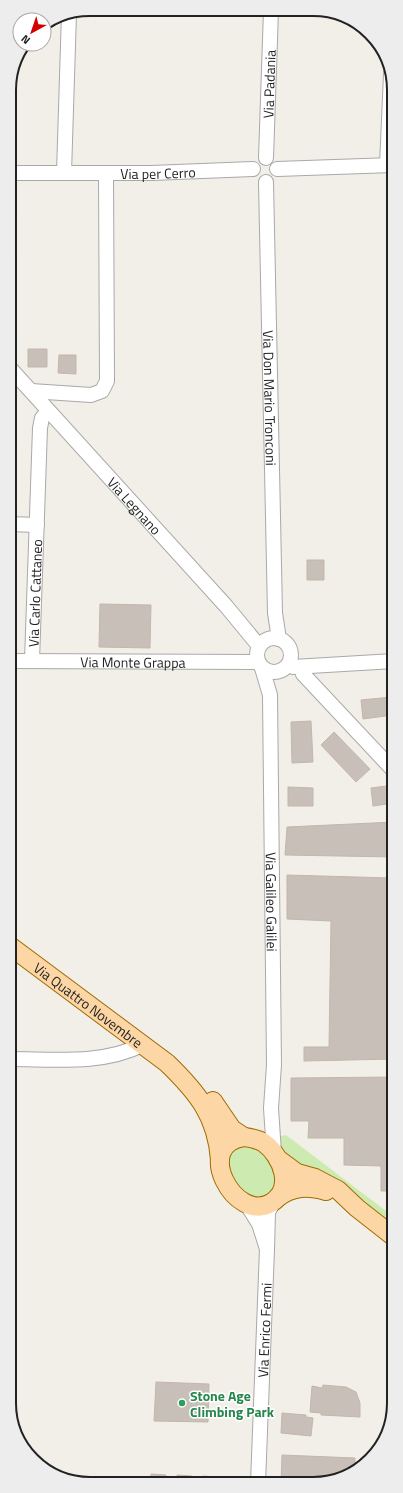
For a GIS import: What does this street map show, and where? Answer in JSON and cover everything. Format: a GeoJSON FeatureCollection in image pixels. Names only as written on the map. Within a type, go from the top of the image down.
{"type":"FeatureCollection","features":[{"type":"Feature","properties":{"kind":"main road","name":"Via Quattro Novembre"},"geometry":{"type":"LineString","coordinates":[[16,950],[142,1045],[167,1063],[184,1072],[203,1087],[229,1126],[239,1135],[246,1137]]}},
{"type":"Feature","properties":{"kind":"main road","name":"Via Quattro Novembre"},"geometry":{"type":"LineString","coordinates":[[167,1063],[196,1092],[204,1106],[217,1135],[220,1160]]}},
{"type":"Feature","properties":{"kind":"main road"},"geometry":{"type":"LineString","coordinates":[[357,1208],[329,1192],[308,1187],[295,1188],[263,1206],[246,1203],[239,1199],[224,1181],[220,1170],[222,1152],[230,1142],[246,1137],[254,1138],[264,1143],[280,1161],[297,1173],[315,1178],[333,1187],[387,1232]]}},
{"type":"Feature","properties":{"kind":"main road"},"geometry":{"type":"LineString","coordinates":[[274,1154],[280,1163],[285,1176],[283,1189],[276,1199]]}},
{"type":"Feature","properties":{"kind":"street","name":"Via Padania"},"geometry":{"type":"LineString","coordinates":[[266,158],[271,16]]}},
{"type":"Feature","properties":{"kind":"street"},"geometry":{"type":"LineString","coordinates":[[64,172],[69,20]]}},
{"type":"Feature","properties":{"kind":"street"},"geometry":{"type":"LineString","coordinates":[[266,158],[272,160],[277,169],[273,179],[266,182],[256,179],[253,169],[256,162],[266,158]]}},
{"type":"Feature","properties":{"kind":"street"},"geometry":{"type":"LineString","coordinates":[[277,169],[387,165]]}},
{"type":"Feature","properties":{"kind":"street","name":"Via per Cerro"},"geometry":{"type":"LineString","coordinates":[[16,173],[253,169]]}},
{"type":"Feature","properties":{"kind":"street"},"geometry":{"type":"LineString","coordinates":[[31,391],[91,395],[102,391],[107,381],[106,172]]}},
{"type":"Feature","properties":{"kind":"street","name":"Via Don Mario Tronconi"},"geometry":{"type":"LineString","coordinates":[[266,182],[275,613],[268,642]]}},
{"type":"Feature","properties":{"kind":"street","name":"Via Legnano"},"geometry":{"type":"LineString","coordinates":[[16,374],[221,601],[268,642]]}},
{"type":"Feature","properties":{"kind":"street","name":"Via Carlo Cattaneo"},"geometry":{"type":"LineString","coordinates":[[32,661],[40,428],[42,418],[48,411]]}},
{"type":"Feature","properties":{"kind":"street","name":"Via Carlo Cattaneo"},"geometry":{"type":"LineString","coordinates":[[16,524],[36,525]]}},
{"type":"Feature","properties":{"kind":"street"},"geometry":{"type":"LineString","coordinates":[[268,642],[284,642],[290,651],[290,662],[282,669],[273,673],[260,665],[256,653],[268,642]]}},
{"type":"Feature","properties":{"kind":"street","name":"Via Monte Grappa"},"geometry":{"type":"LineString","coordinates":[[16,661],[260,665]]}},
{"type":"Feature","properties":{"kind":"street"},"geometry":{"type":"LineString","coordinates":[[282,669],[387,661]]}},
{"type":"Feature","properties":{"kind":"street","name":"Via Galileo Galilei"},"geometry":{"type":"LineString","coordinates":[[260,665],[270,695],[274,1065],[271,1108],[274,1154]]}},
{"type":"Feature","properties":{"kind":"street"},"geometry":{"type":"LineString","coordinates":[[301,667],[303,674],[387,764]]}},
{"type":"Feature","properties":{"kind":"street","name":"Via Galileo Galilei"},"geometry":{"type":"LineString","coordinates":[[270,695],[282,669]]}},
{"type":"Feature","properties":{"kind":"street"},"geometry":{"type":"LineString","coordinates":[[16,1059],[97,1058],[126,1053],[142,1045]]}},
{"type":"Feature","properties":{"kind":"street","name":"Via Galileo Galilei"},"geometry":{"type":"LineString","coordinates":[[246,1137],[258,1134],[262,1130],[268,1120],[271,1108]]}},
{"type":"Feature","properties":{"kind":"street","name":"Via Enrico Fermi"},"geometry":{"type":"LineString","coordinates":[[258,1477],[268,1212],[276,1199]]}},
{"type":"Feature","properties":{"kind":"street","name":"Via Enrico Fermi"},"geometry":{"type":"LineString","coordinates":[[246,1203],[260,1224],[267,1249]]}},
{"type":"Feature","properties":{"kind":"green space"},"geometry":{"type":"Polygon","coordinates":[[[286,1135],[387,1212],[387,1225],[285,1159],[277,1137],[286,1135]]]}},
{"type":"Feature","properties":{"kind":"green space"},"geometry":{"type":"Polygon","coordinates":[[[241,1144],[257,1148],[269,1160],[275,1171],[276,1187],[266,1198],[249,1198],[229,1171],[226,1159],[228,1154],[241,1144]]]}},
{"type":"Feature","properties":{"kind":"building"},"geometry":{"type":"Polygon","coordinates":[[[28,349],[47,349],[47,367],[28,367],[28,349]]]}},
{"type":"Feature","properties":{"kind":"building"},"geometry":{"type":"Polygon","coordinates":[[[59,355],[76,355],[76,374],[58,373],[59,355]]]}},
{"type":"Feature","properties":{"kind":"building"},"geometry":{"type":"Polygon","coordinates":[[[307,560],[324,560],[324,580],[307,580],[307,560]]]}},
{"type":"Feature","properties":{"kind":"building"},"geometry":{"type":"Polygon","coordinates":[[[100,604],[151,605],[150,648],[99,647],[100,604]]]}},
{"type":"Feature","properties":{"kind":"building"},"geometry":{"type":"Polygon","coordinates":[[[387,697],[387,716],[363,719],[361,700],[387,697]]]}},
{"type":"Feature","properties":{"kind":"building"},"geometry":{"type":"Polygon","coordinates":[[[311,721],[313,762],[292,763],[291,722],[311,721]]]}},
{"type":"Feature","properties":{"kind":"building"},"geometry":{"type":"Polygon","coordinates":[[[334,732],[370,769],[356,782],[321,745],[334,732]]]}},
{"type":"Feature","properties":{"kind":"building"},"geometry":{"type":"Polygon","coordinates":[[[387,786],[387,804],[373,806],[371,788],[387,786]]]}},
{"type":"Feature","properties":{"kind":"building"},"geometry":{"type":"Polygon","coordinates":[[[288,787],[313,788],[313,806],[288,806],[288,787]]]}},
{"type":"Feature","properties":{"kind":"building"},"geometry":{"type":"Polygon","coordinates":[[[387,822],[387,857],[285,855],[287,827],[387,822]]]}},
{"type":"Feature","properties":{"kind":"building"},"geometry":{"type":"Polygon","coordinates":[[[287,875],[387,878],[387,1059],[304,1061],[304,1047],[329,1047],[331,921],[287,919],[287,875]]]}},
{"type":"Feature","properties":{"kind":"building"},"geometry":{"type":"Polygon","coordinates":[[[387,1077],[387,1191],[381,1191],[381,1166],[344,1165],[344,1138],[308,1138],[309,1121],[291,1121],[291,1078],[387,1077]]]}},
{"type":"Feature","properties":{"kind":"building","name":"Stone Age Climbing Park"},"geometry":{"type":"Polygon","coordinates":[[[156,1382],[209,1384],[208,1422],[154,1421],[156,1382]]]}},
{"type":"Feature","properties":{"kind":"building"},"geometry":{"type":"Polygon","coordinates":[[[323,1385],[346,1387],[356,1392],[360,1403],[360,1417],[321,1415],[321,1413],[310,1412],[312,1386],[322,1388],[323,1385]]]}},
{"type":"Feature","properties":{"kind":"building"},"geometry":{"type":"Polygon","coordinates":[[[282,1413],[306,1415],[306,1417],[313,1418],[311,1436],[281,1433],[282,1413]]]}},
{"type":"Feature","properties":{"kind":"building"},"geometry":{"type":"Polygon","coordinates":[[[282,1455],[355,1458],[355,1464],[346,1469],[332,1474],[313,1477],[281,1477],[282,1455]]]}},
{"type":"Feature","properties":{"kind":"building"},"geometry":{"type":"Polygon","coordinates":[[[151,1474],[166,1475],[166,1477],[151,1477],[151,1474]]]}},
{"type":"Feature","properties":{"kind":"building"},"geometry":{"type":"Polygon","coordinates":[[[177,1475],[192,1476],[192,1477],[177,1477],[177,1475]]]}},
{"type":"Feature","properties":{"kind":"place","name":"Stone Age Climbing Park"},"geometry":{"type":"Point","coordinates":[182,1403]}}]}
